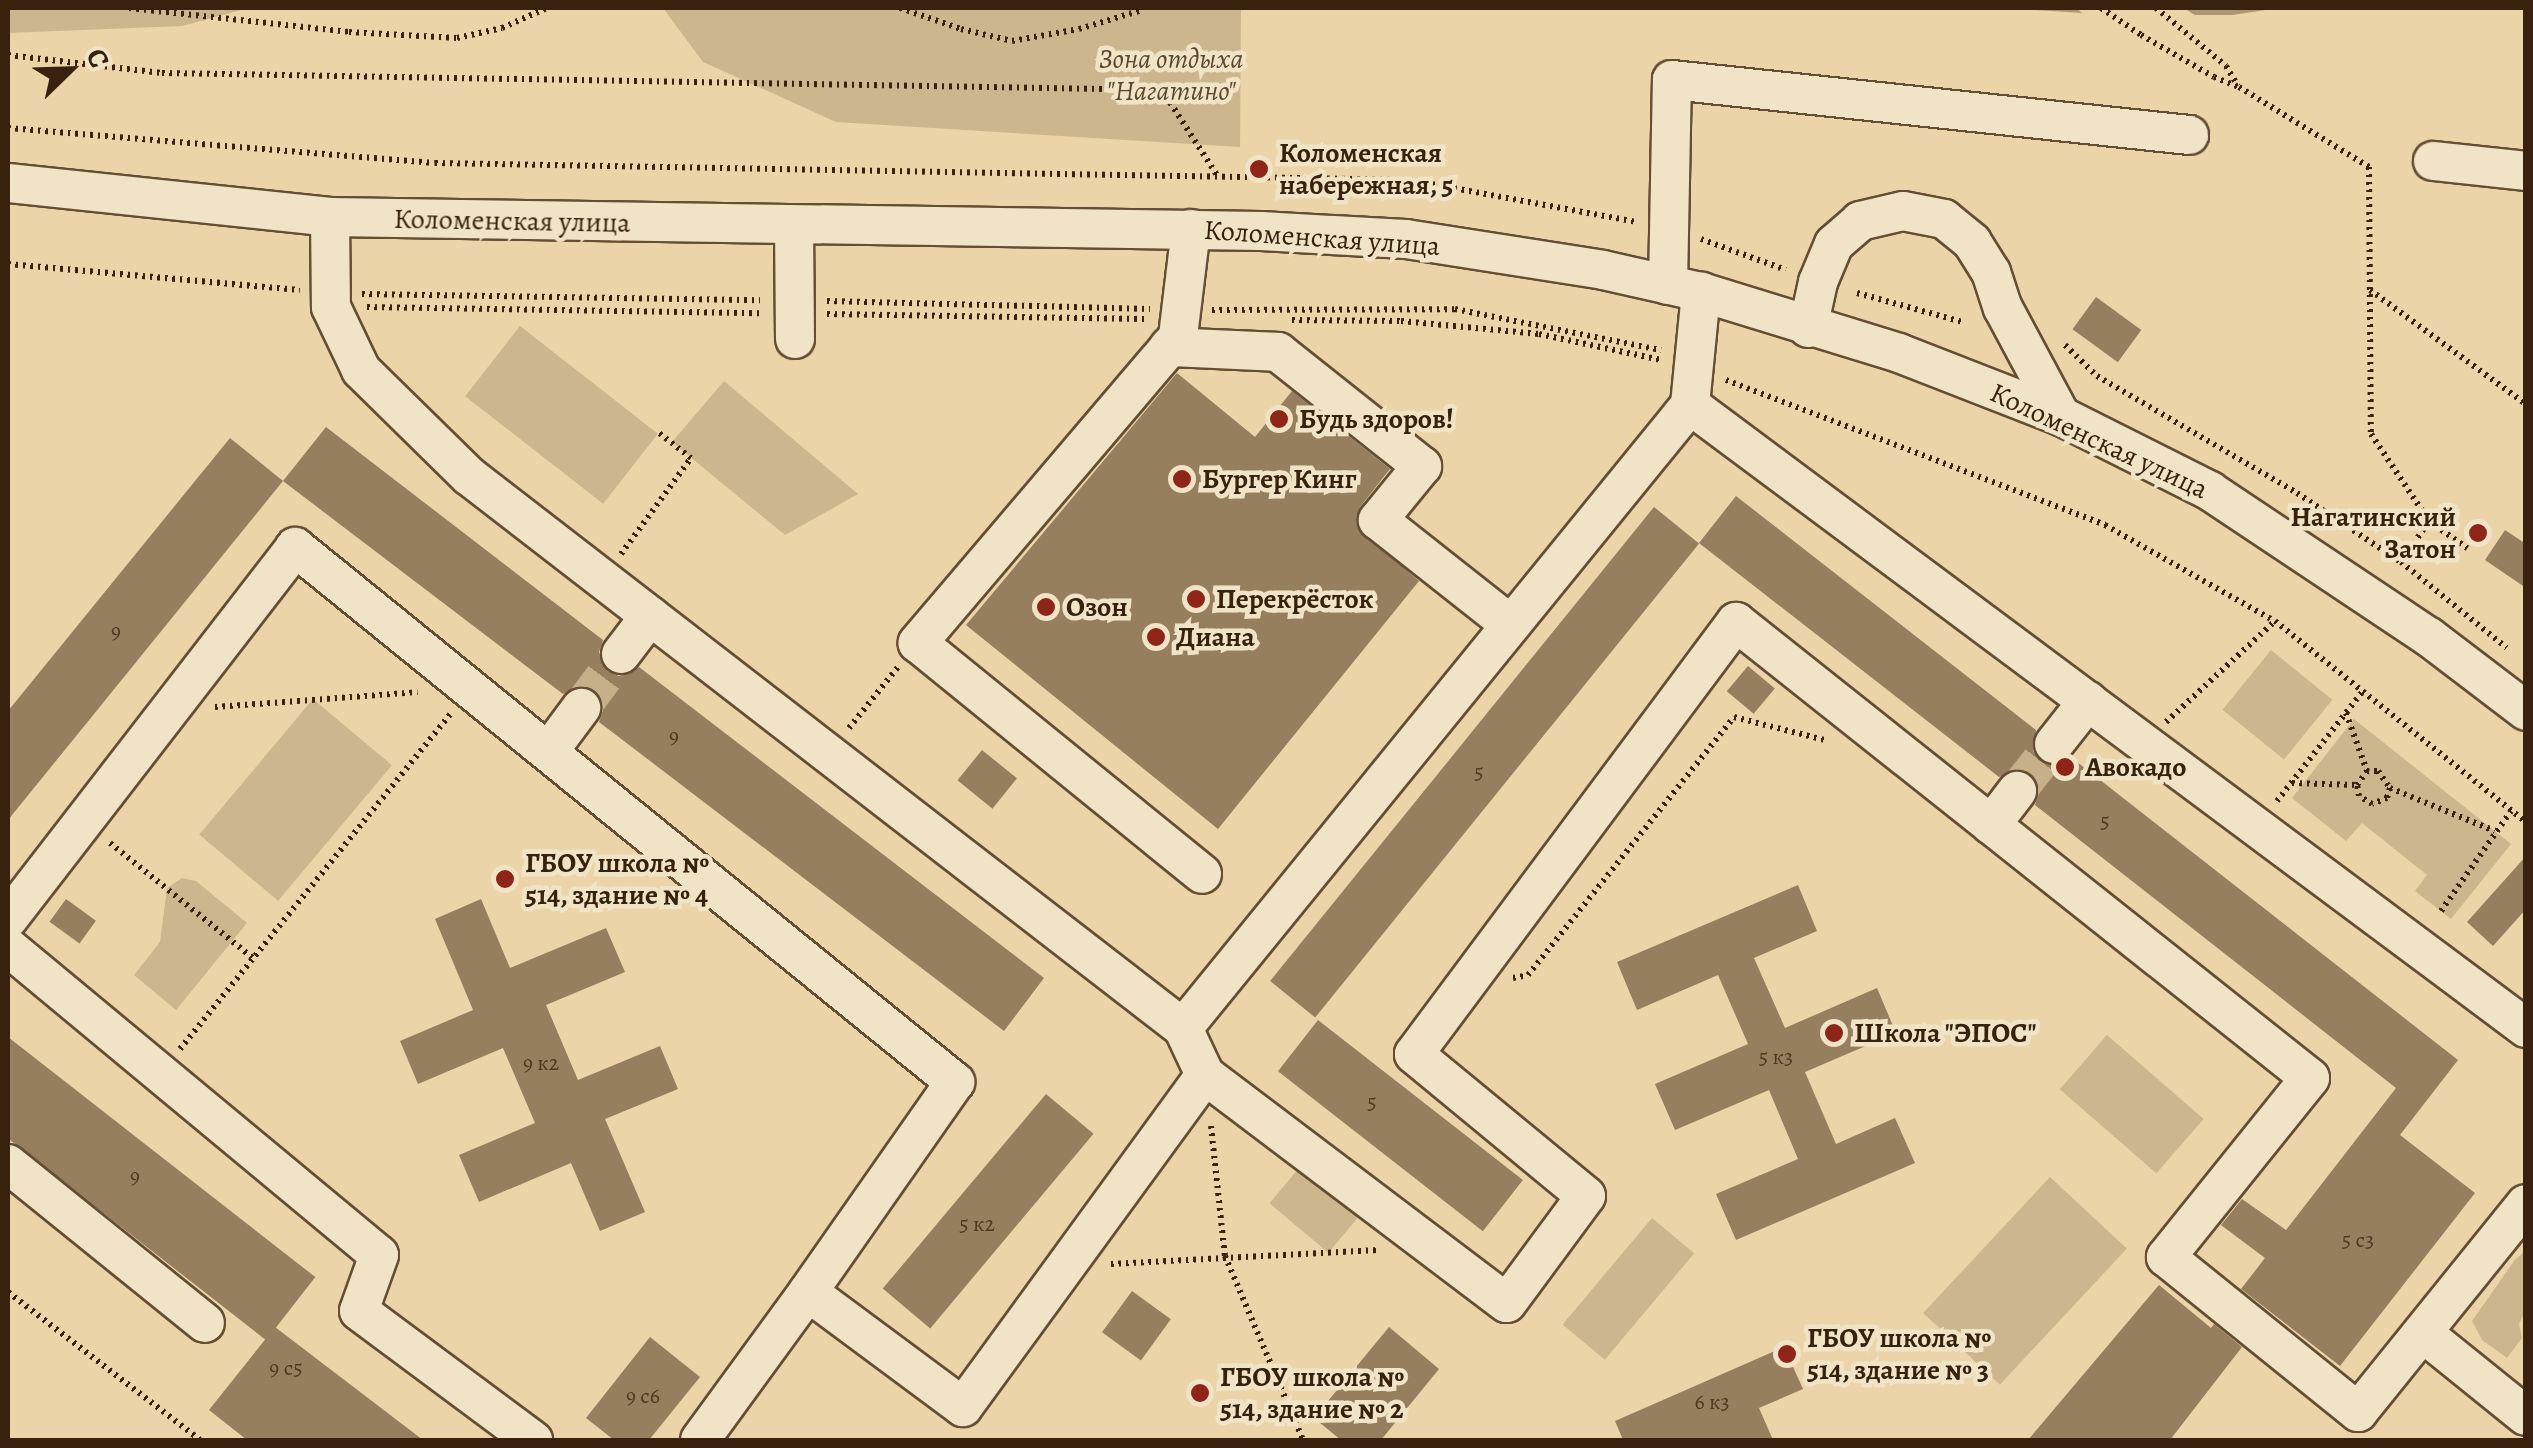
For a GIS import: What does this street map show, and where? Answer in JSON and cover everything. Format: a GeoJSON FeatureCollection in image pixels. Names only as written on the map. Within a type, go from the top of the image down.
{"type":"FeatureCollection","features":[{"type":"Feature","properties":{"kind":"street"},"geometry":{"type":"LineString","coordinates":[[1184,1028],[1511,626],[1693,377],[1684,288],[1669,228],[1672,80],[2189,136]]}},
{"type":"Feature","properties":{"kind":"street"},"geometry":{"type":"LineString","coordinates":[[2433,162],[2526,171]]}},
{"type":"Feature","properties":{"kind":"street","name":"Коломенская улица"},"geometry":{"type":"LineString","coordinates":[[8,183],[330,217],[1191,229],[1406,240],[1570,263],[1684,288],[1898,353],[2060,416],[2210,490],[2428,636],[2526,711]]}},
{"type":"Feature","properties":{"kind":"street"},"geometry":{"type":"LineString","coordinates":[[1808,328],[1818,282],[1834,244],[1860,221],[1903,211],[1944,218],[1972,242],[1990,272],[2003,308],[2060,416]]}},
{"type":"Feature","properties":{"kind":"street"},"geometry":{"type":"LineString","coordinates":[[330,217],[331,300],[361,370],[469,476],[1184,1028],[1205,1075],[1506,1303],[1586,1196],[1414,1054],[1736,622],[2310,1078],[2166,1256],[2361,1426],[2423,1333],[2526,1204]]}},
{"type":"Feature","properties":{"kind":"street"},"geometry":{"type":"LineString","coordinates":[[794,224],[795,318]]}},
{"type":"Feature","properties":{"kind":"street"},"geometry":{"type":"LineString","coordinates":[[1191,229],[1176,325],[918,643],[1202,874]]}},
{"type":"Feature","properties":{"kind":"street"},"geometry":{"type":"LineString","coordinates":[[1176,325],[1278,352],[1422,466],[1378,520],[1511,626]]}},
{"type":"Feature","properties":{"kind":"street"},"geometry":{"type":"LineString","coordinates":[[1693,377],[2088,701],[2526,1028]]}},
{"type":"Feature","properties":{"kind":"street"},"geometry":{"type":"LineString","coordinates":[[8,919],[295,547],[955,1082],[700,1440]]}},
{"type":"Feature","properties":{"kind":"street"},"geometry":{"type":"LineString","coordinates":[[621,654],[650,616]]}},
{"type":"Feature","properties":{"kind":"street"},"geometry":{"type":"LineString","coordinates":[[2054,744],[2088,701]]}},
{"type":"Feature","properties":{"kind":"street"},"geometry":{"type":"LineString","coordinates":[[549,751],[581,708]]}},
{"type":"Feature","properties":{"kind":"street"},"geometry":{"type":"LineString","coordinates":[[1991,825],[2017,791]]}},
{"type":"Feature","properties":{"kind":"street"},"geometry":{"type":"LineString","coordinates":[[8,948],[379,1255],[359,1311],[533,1440]]}},
{"type":"Feature","properties":{"kind":"street"},"geometry":{"type":"LineString","coordinates":[[808,1292],[963,1407],[1205,1075]]}},
{"type":"Feature","properties":{"kind":"street"},"geometry":{"type":"LineString","coordinates":[[8,1164],[205,1323]]}},
{"type":"Feature","properties":{"kind":"street"},"geometry":{"type":"LineString","coordinates":[[2423,1333],[2526,1416]]}},
{"type":"Feature","properties":{"kind":"path"},"geometry":{"type":"LineString","coordinates":[[129,8],[349,32],[456,38],[502,28],[547,8]]}},
{"type":"Feature","properties":{"kind":"path"},"geometry":{"type":"LineString","coordinates":[[900,8],[961,30],[1012,41],[1079,29],[1139,11]]}},
{"type":"Feature","properties":{"kind":"path"},"geometry":{"type":"LineString","coordinates":[[2101,8],[2369,166],[2370,434],[2429,521],[2468,548]]}},
{"type":"Feature","properties":{"kind":"path"},"geometry":{"type":"LineString","coordinates":[[2156,8],[2226,66],[2239,87]]}},
{"type":"Feature","properties":{"kind":"path"},"geometry":{"type":"LineString","coordinates":[[8,55],[162,73],[1162,90],[1217,175]]}},
{"type":"Feature","properties":{"kind":"path"},"geometry":{"type":"LineString","coordinates":[[8,128],[435,163],[1410,180],[1669,228],[1786,270]]}},
{"type":"Feature","properties":{"kind":"path"},"geometry":{"type":"LineString","coordinates":[[8,264],[331,300],[795,318],[1176,325],[1420,322],[1539,334],[1693,377]]}},
{"type":"Feature","properties":{"kind":"path"},"geometry":{"type":"LineString","coordinates":[[2370,290],[2526,404]]}},
{"type":"Feature","properties":{"kind":"path"},"geometry":{"type":"LineString","coordinates":[[1858,293],[1963,322]]}},
{"type":"Feature","properties":{"kind":"path"},"geometry":{"type":"LineString","coordinates":[[331,300],[795,318],[1176,325],[1455,309],[1693,377],[2105,525],[2275,620],[2526,822]]}},
{"type":"Feature","properties":{"kind":"path"},"geometry":{"type":"LineString","coordinates":[[2063,344],[2096,376],[2297,493],[2401,562],[2511,651]]}},
{"type":"Feature","properties":{"kind":"path"},"geometry":{"type":"LineString","coordinates":[[602,580],[691,458],[659,433]]}},
{"type":"Feature","properties":{"kind":"path"},"geometry":{"type":"LineString","coordinates":[[2401,562],[2429,521]]}},
{"type":"Feature","properties":{"kind":"path"},"geometry":{"type":"LineString","coordinates":[[2144,743],[2275,620]]}},
{"type":"Feature","properties":{"kind":"path"},"geometry":{"type":"LineString","coordinates":[[828,754],[918,643]]}},
{"type":"Feature","properties":{"kind":"path"},"geometry":{"type":"LineString","coordinates":[[169,710],[471,688]]}},
{"type":"Feature","properties":{"kind":"path"},"geometry":{"type":"LineString","coordinates":[[160,1074],[471,688]]}},
{"type":"Feature","properties":{"kind":"path"},"geometry":{"type":"LineString","coordinates":[[2256,827],[2363,691]]}},
{"type":"Feature","properties":{"kind":"path"},"geometry":{"type":"LineString","coordinates":[[2346,713],[2367,772]]}},
{"type":"Feature","properties":{"kind":"path"},"geometry":{"type":"LineString","coordinates":[[1463,989],[1528,976],[1734,717],[1842,744]]}},
{"type":"Feature","properties":{"kind":"path"},"geometry":{"type":"LineString","coordinates":[[2367,772],[2384,773],[2390,788],[2386,798],[2372,804],[2359,796],[2357,784],[2367,772]]}},
{"type":"Feature","properties":{"kind":"path"},"geometry":{"type":"LineString","coordinates":[[2291,783],[2357,784]]}},
{"type":"Feature","properties":{"kind":"path"},"geometry":{"type":"LineString","coordinates":[[2390,788],[2496,831]]}},
{"type":"Feature","properties":{"kind":"path"},"geometry":{"type":"LineString","coordinates":[[2440,910],[2511,811]]}},
{"type":"Feature","properties":{"kind":"path"},"geometry":{"type":"LineString","coordinates":[[84,821],[253,958]]}},
{"type":"Feature","properties":{"kind":"path"},"geometry":{"type":"LineString","coordinates":[[1205,1075],[1225,1256],[1303,1440]]}},
{"type":"Feature","properties":{"kind":"path"},"geometry":{"type":"LineString","coordinates":[[1065,1267],[1434,1248]]}},
{"type":"Feature","properties":{"kind":"path"},"geometry":{"type":"LineString","coordinates":[[8,1292],[200,1440]]}},
{"type":"Feature","properties":{"kind":"green space"},"geometry":{"type":"Polygon","coordinates":[[[8,8],[249,8],[182,26],[8,33],[8,8]]]}},
{"type":"Feature","properties":{"kind":"green space","name":"Зона отдыха \"Нагатино\""},"geometry":{"type":"Polygon","coordinates":[[[663,8],[1241,8],[1240,147],[836,122],[703,62],[663,8]]]}},
{"type":"Feature","properties":{"kind":"green space"},"geometry":{"type":"Polygon","coordinates":[[[520,326],[658,434],[603,504],[465,396],[520,326]]]}},
{"type":"Feature","properties":{"kind":"green space"},"geometry":{"type":"Polygon","coordinates":[[[724,381],[858,494],[785,535],[672,442],[724,381]]]}},
{"type":"Feature","properties":{"kind":"green space"},"geometry":{"type":"Polygon","coordinates":[[[2271,650],[2332,700],[2284,760],[2223,710],[2271,650]]]}},
{"type":"Feature","properties":{"kind":"green space"},"geometry":{"type":"Polygon","coordinates":[[[313,699],[392,765],[278,901],[199,835],[313,699]]]}},
{"type":"Feature","properties":{"kind":"green space"},"geometry":{"type":"Polygon","coordinates":[[[2354,719],[2511,844],[2451,919],[2415,891],[2427,875],[2362,823],[2346,841],[2292,798],[2354,719]]]}},
{"type":"Feature","properties":{"kind":"green space"},"geometry":{"type":"Polygon","coordinates":[[[182,878],[196,881],[247,923],[176,1010],[134,975],[160,942],[167,888],[182,878]]]}},
{"type":"Feature","properties":{"kind":"green space"},"geometry":{"type":"Polygon","coordinates":[[[2107,1035],[2204,1119],[2156,1173],[2060,1089],[2107,1035]]]}},
{"type":"Feature","properties":{"kind":"green space"},"geometry":{"type":"Polygon","coordinates":[[[1299,1168],[1358,1217],[1328,1253],[1269,1203],[1299,1168]]]}},
{"type":"Feature","properties":{"kind":"green space"},"geometry":{"type":"Polygon","coordinates":[[[2050,1177],[2127,1249],[2000,1385],[1923,1313],[2050,1177]]]}},
{"type":"Feature","properties":{"kind":"green space"},"geometry":{"type":"Polygon","coordinates":[[[1652,1218],[1694,1253],[1605,1360],[1563,1324],[1652,1218]]]}},
{"type":"Feature","properties":{"kind":"green space"},"geometry":{"type":"Polygon","coordinates":[[[2525,1251],[2525,1311],[2519,1324],[2522,1338],[2507,1358],[2482,1340],[2472,1321],[2525,1251]]]}},
{"type":"Feature","properties":{"kind":"shaded area"},"geometry":{"type":"Polygon","coordinates":[[[2005,8],[2279,8],[2232,15],[2114,15],[2005,8]]]}},
{"type":"Feature","properties":{"kind":"pier"},"geometry":{"type":"Polygon","coordinates":[[[2076,8],[2184,8],[2202,20],[2090,19],[2076,8]]]}},
{"type":"Feature","properties":{"kind":"building"},"geometry":{"type":"Polygon","coordinates":[[[2096,297],[2141,330],[2118,362],[2072,329],[2096,297]]]}},
{"type":"Feature","properties":{"kind":"building","name":"Перекрёсток"},"geometry":{"type":"Polygon","coordinates":[[[1177,373],[1255,437],[1292,391],[1390,469],[1360,507],[1357,527],[1419,581],[1218,829],[966,625],[1177,373]]]}},
{"type":"Feature","properties":{"kind":"building"},"geometry":{"type":"Polygon","coordinates":[[[326,427],[603,640],[599,652],[607,671],[619,676],[639,667],[1044,978],[1004,1031],[599,722],[603,710],[595,691],[583,686],[563,694],[283,481],[326,427]]]}},
{"type":"Feature","properties":{"kind":"building"},"geometry":{"type":"Polygon","coordinates":[[[230,438],[283,481],[8,820],[8,711],[230,438]]]}},
{"type":"Feature","properties":{"kind":"building"},"geometry":{"type":"Polygon","coordinates":[[[1736,496],[2036,730],[2033,751],[2041,762],[2061,765],[2072,758],[2458,1060],[2400,1135],[2475,1193],[2340,1366],[2241,1289],[2265,1258],[2221,1225],[2242,1199],[2286,1230],[2396,1088],[2035,805],[2039,793],[2031,774],[2019,769],[1999,777],[1699,543],[1736,496]]]}},
{"type":"Feature","properties":{"kind":"building"},"geometry":{"type":"Polygon","coordinates":[[[1654,507],[1699,544],[1315,1018],[1270,981],[1654,507]]]}},
{"type":"Feature","properties":{"kind":"building"},"geometry":{"type":"Polygon","coordinates":[[[2505,530],[2526,544],[2526,588],[2485,560],[2505,530]]]}},
{"type":"Feature","properties":{"kind":"building"},"geometry":{"type":"Polygon","coordinates":[[[1748,666],[1775,688],[1754,714],[1727,691],[1748,666]]]}},
{"type":"Feature","properties":{"kind":"building"},"geometry":{"type":"Polygon","coordinates":[[[982,750],[1017,778],[992,809],[957,780],[982,750]]]}},
{"type":"Feature","properties":{"kind":"building"},"geometry":{"type":"Polygon","coordinates":[[[2526,856],[2526,909],[2493,946],[2467,922],[2526,856]]]}},
{"type":"Feature","properties":{"kind":"building"},"geometry":{"type":"Polygon","coordinates":[[[1798,885],[1817,931],[1754,958],[1785,1028],[1877,988],[1896,1033],[1805,1072],[1836,1144],[1895,1118],[1915,1163],[1736,1240],[1716,1194],[1798,1159],[1769,1090],[1675,1130],[1655,1084],[1748,1044],[1718,975],[1637,1010],[1617,962],[1798,885]]]}},
{"type":"Feature","properties":{"kind":"building"},"geometry":{"type":"Polygon","coordinates":[[[66,899],[96,921],[79,943],[50,922],[66,899]]]}},
{"type":"Feature","properties":{"kind":"building"},"geometry":{"type":"Polygon","coordinates":[[[481,899],[510,968],[606,928],[625,972],[546,1005],[578,1080],[660,1046],[678,1089],[605,1119],[645,1212],[600,1231],[571,1163],[479,1202],[459,1155],[535,1123],[503,1048],[418,1084],[400,1041],[473,1010],[435,919],[481,899]]]}},
{"type":"Feature","properties":{"kind":"building"},"geometry":{"type":"Polygon","coordinates":[[[1318,1020],[1523,1180],[1483,1231],[1278,1071],[1318,1020]]]}},
{"type":"Feature","properties":{"kind":"building"},"geometry":{"type":"Polygon","coordinates":[[[8,1037],[315,1277],[266,1340],[8,1139],[8,1037]]]}},
{"type":"Feature","properties":{"kind":"building"},"geometry":{"type":"Polygon","coordinates":[[[1046,1094],[1093,1134],[930,1328],[883,1289],[1046,1094]]]}},
{"type":"Feature","properties":{"kind":"building"},"geometry":{"type":"Polygon","coordinates":[[[2159,1285],[2211,1328],[2214,1324],[2242,1347],[2170,1440],[2028,1440],[2159,1285]]]}},
{"type":"Feature","properties":{"kind":"building"},"geometry":{"type":"Polygon","coordinates":[[[1132,1291],[1171,1319],[1141,1360],[1102,1332],[1132,1291]]]}},
{"type":"Feature","properties":{"kind":"building"},"geometry":{"type":"Polygon","coordinates":[[[275,1327],[423,1440],[247,1440],[209,1410],[275,1327]]]}},
{"type":"Feature","properties":{"kind":"building"},"geometry":{"type":"Polygon","coordinates":[[[1389,1327],[1439,1369],[1381,1440],[1341,1440],[1314,1418],[1389,1327]]]}},
{"type":"Feature","properties":{"kind":"building"},"geometry":{"type":"Polygon","coordinates":[[[650,1337],[700,1377],[649,1440],[614,1440],[586,1418],[650,1337]]]}},
{"type":"Feature","properties":{"kind":"building"},"geometry":{"type":"Polygon","coordinates":[[[1784,1347],[1803,1389],[1759,1408],[1773,1440],[1623,1440],[1615,1421],[1784,1347]]]}},
{"type":"Feature","properties":{"kind":"tunnel"},"geometry":{"type":"LineString","coordinates":[[581,708],[621,654]]}},
{"type":"Feature","properties":{"kind":"tunnel"},"geometry":{"type":"LineString","coordinates":[[2017,791],[2054,744]]}},
{"type":"Feature","properties":{"kind":"place","name":"Коломенская набережная, 5"},"geometry":{"type":"Point","coordinates":[1259,169]}},
{"type":"Feature","properties":{"kind":"place","name":"Будь здоров!"},"geometry":{"type":"Point","coordinates":[1279,419]}},
{"type":"Feature","properties":{"kind":"place","name":"Бургер Кинг"},"geometry":{"type":"Point","coordinates":[1182,479]}},
{"type":"Feature","properties":{"kind":"place","name":"Нагатинский Затон"},"geometry":{"type":"Point","coordinates":[2478,533]}},
{"type":"Feature","properties":{"kind":"place","name":"Перекрёсток"},"geometry":{"type":"Point","coordinates":[1196,599]}},
{"type":"Feature","properties":{"kind":"place","name":"Озон"},"geometry":{"type":"Point","coordinates":[1046,607]}},
{"type":"Feature","properties":{"kind":"place","name":"Диана"},"geometry":{"type":"Point","coordinates":[1156,637]}},
{"type":"Feature","properties":{"kind":"place","name":"Авокадо"},"geometry":{"type":"Point","coordinates":[2065,767]}},
{"type":"Feature","properties":{"kind":"place","name":"ГБОУ школа № 514, здание № 4"},"geometry":{"type":"Point","coordinates":[505,879]}},
{"type":"Feature","properties":{"kind":"place","name":"Школа \"ЭПОС\""},"geometry":{"type":"Point","coordinates":[1834,1033]}},
{"type":"Feature","properties":{"kind":"place","name":"ГБОУ школа № 514, здание № 3"},"geometry":{"type":"Point","coordinates":[1787,1354]}},
{"type":"Feature","properties":{"kind":"place","name":"ГБОУ школа № 514, здание № 2"},"geometry":{"type":"Point","coordinates":[1200,1393]}}]}
